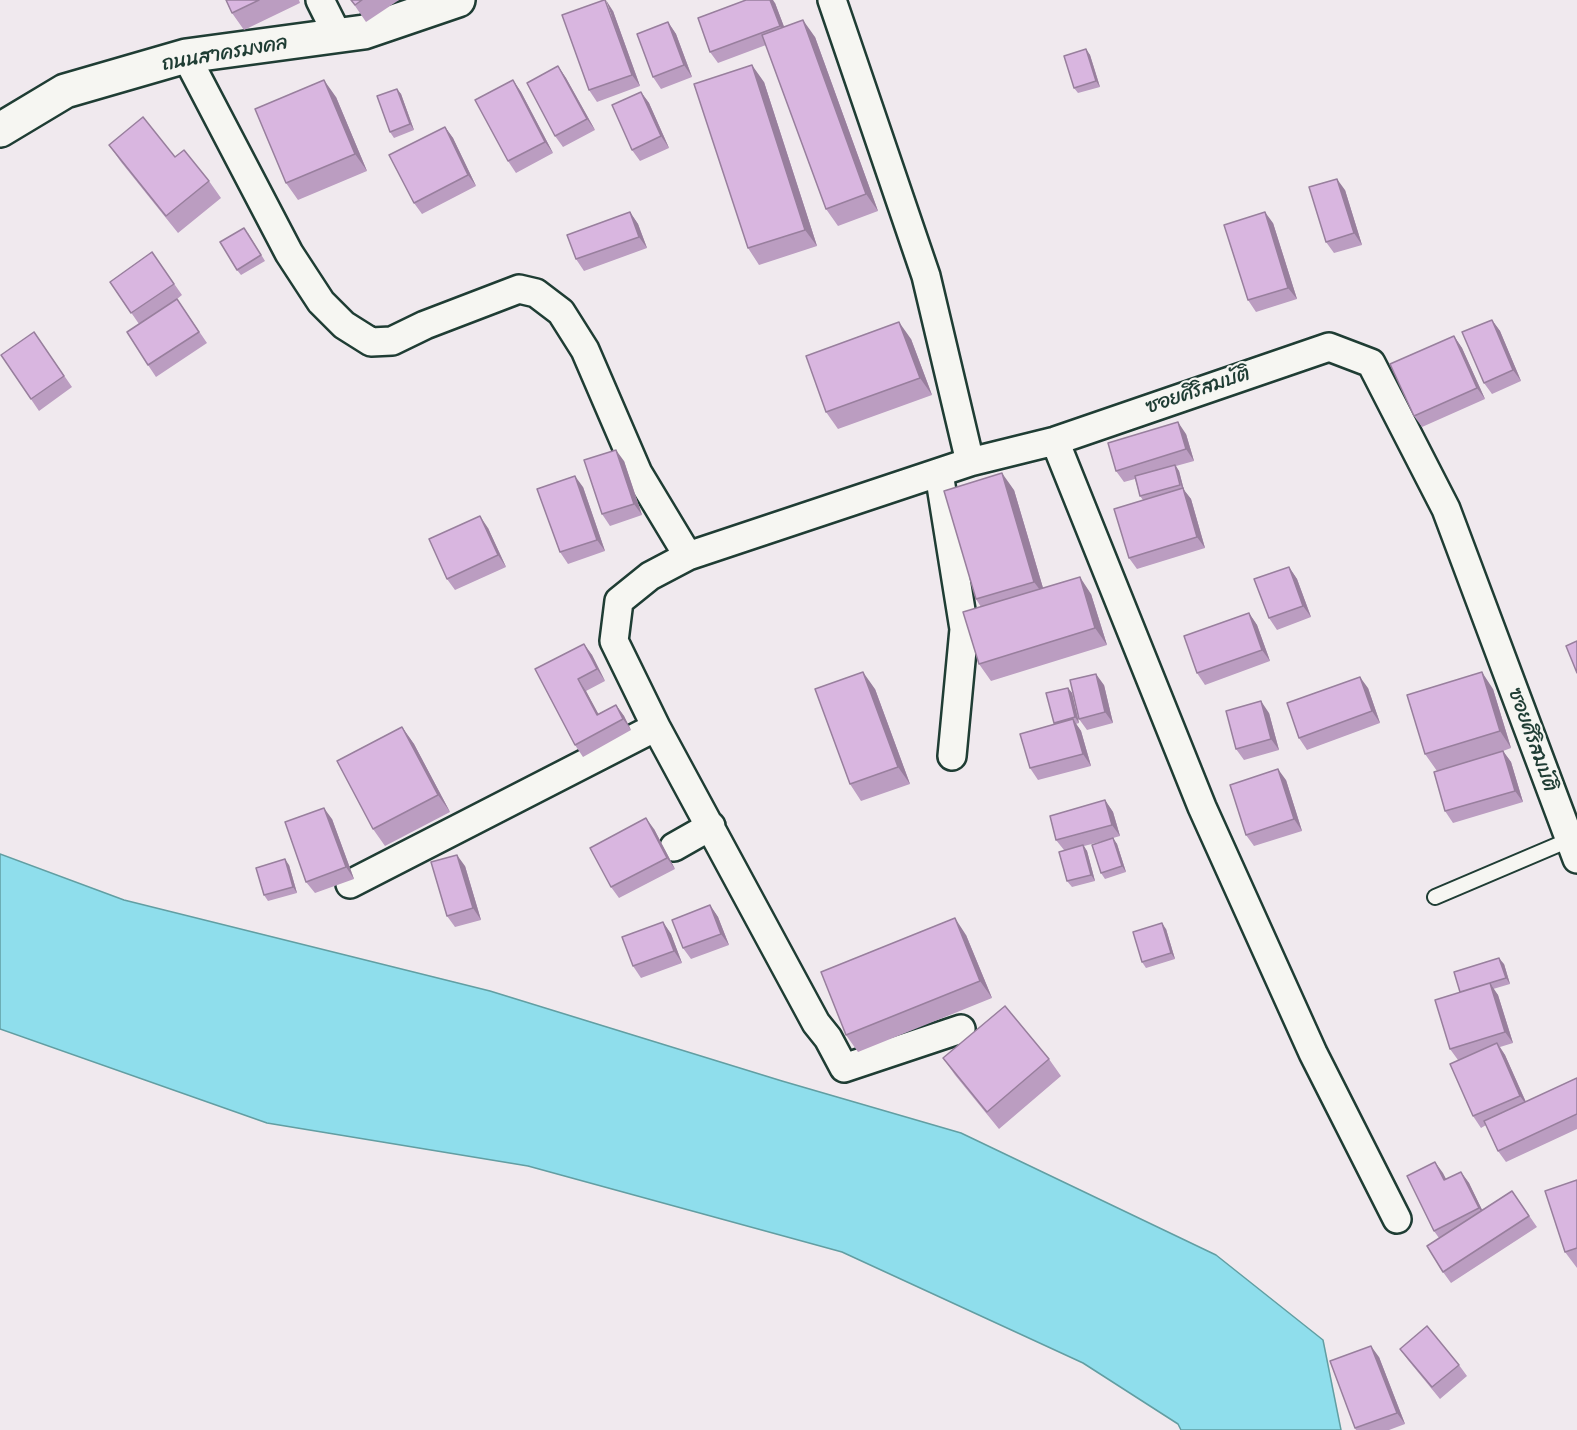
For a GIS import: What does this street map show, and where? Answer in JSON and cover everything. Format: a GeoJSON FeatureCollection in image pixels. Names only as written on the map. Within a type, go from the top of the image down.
{"type":"FeatureCollection","features":[{"type":"Feature","properties":{"kind":"street"},"geometry":{"type":"LineString","coordinates":[[320,0],[338,36]]}},
{"type":"Feature","properties":{"kind":"street","name":"ถนนสาครมงคล"},"geometry":{"type":"LineString","coordinates":[[0,130],[65,91],[186,56],[364,32],[458,0]]}},
{"type":"Feature","properties":{"kind":"street"},"geometry":{"type":"LineString","coordinates":[[832,0],[926,276],[970,462]]}},
{"type":"Feature","properties":{"kind":"street"},"geometry":{"type":"LineString","coordinates":[[186,56],[289,253],[321,302],[344,325],[371,342],[392,341],[425,325],[519,289],[536,293],[561,312],[585,350],[638,473],[688,556]]}},
{"type":"Feature","properties":{"kind":"street","name":"ซอยศิริสมบัติ"},"geometry":{"type":"LineString","coordinates":[[961,1029],[844,1068],[828,1038],[816,1023],[656,727],[614,641],[619,601],[650,576],[688,556],[970,462],[1055,441],[1329,347],[1371,363],[1446,509],[1573,850]]}},
{"type":"Feature","properties":{"kind":"street"},"geometry":{"type":"LineString","coordinates":[[1055,441],[1202,807],[1313,1053],[1397,1219]]}},
{"type":"Feature","properties":{"kind":"street"},"geometry":{"type":"LineString","coordinates":[[939,473],[964,629],[952,756]]}},
{"type":"Feature","properties":{"kind":"street"},"geometry":{"type":"LineString","coordinates":[[350,885],[656,727]]}},
{"type":"Feature","properties":{"kind":"street"},"geometry":{"type":"LineString","coordinates":[[674,848],[711,826]]}},
{"type":"Feature","properties":{"kind":"lane"},"geometry":{"type":"LineString","coordinates":[[1435,897],[1573,850]]}},
{"type":"Feature","properties":{"kind":"water"},"geometry":{"type":"Polygon","coordinates":[[[0,854],[124,900],[490,991],[782,1081],[961,1133],[1216,1255],[1323,1340],[1341,1430],[1181,1430],[1178,1424],[1083,1363],[842,1252],[528,1166],[267,1123],[0,1029],[0,854]]]}},
{"type":"Feature","properties":{"kind":"building"},"geometry":{"type":"Polygon","coordinates":[[[226,0],[259,0],[232,13],[226,0]]]}},
{"type":"Feature","properties":{"kind":"building"},"geometry":{"type":"Polygon","coordinates":[[[351,0],[362,0],[355,5],[351,0]]]}},
{"type":"Feature","properties":{"kind":"building"},"geometry":{"type":"Polygon","coordinates":[[[605,0],[632,75],[589,90],[562,15],[605,0]]]}},
{"type":"Feature","properties":{"kind":"building"},"geometry":{"type":"Polygon","coordinates":[[[746,0],[770,0],[780,26],[710,52],[698,18],[746,0]]]}},
{"type":"Feature","properties":{"kind":"building"},"geometry":{"type":"Polygon","coordinates":[[[803,20],[866,194],[826,209],[762,35],[803,20]]]}},
{"type":"Feature","properties":{"kind":"building"},"geometry":{"type":"Polygon","coordinates":[[[668,22],[684,65],[653,77],[637,34],[668,22]]]}},
{"type":"Feature","properties":{"kind":"building"},"geometry":{"type":"Polygon","coordinates":[[[1086,49],[1096,81],[1074,88],[1064,56],[1086,49]]]}},
{"type":"Feature","properties":{"kind":"building"},"geometry":{"type":"Polygon","coordinates":[[[752,65],[805,230],[748,248],[694,84],[752,65]]]}},
{"type":"Feature","properties":{"kind":"building"},"geometry":{"type":"Polygon","coordinates":[[[558,66],[587,119],[555,136],[527,83],[558,66]]]}},
{"type":"Feature","properties":{"kind":"building"},"geometry":{"type":"Polygon","coordinates":[[[324,80],[355,154],[286,183],[255,109],[324,80]]]}},
{"type":"Feature","properties":{"kind":"building"},"geometry":{"type":"Polygon","coordinates":[[[513,80],[545,142],[508,161],[475,100],[513,80]]]}},
{"type":"Feature","properties":{"kind":"building"},"geometry":{"type":"Polygon","coordinates":[[[397,89],[410,124],[390,132],[377,96],[397,89]]]}},
{"type":"Feature","properties":{"kind":"building"},"geometry":{"type":"Polygon","coordinates":[[[641,92],[661,136],[632,150],[612,105],[641,92]]]}},
{"type":"Feature","properties":{"kind":"building"},"geometry":{"type":"Polygon","coordinates":[[[143,117],[175,157],[184,150],[209,181],[166,216],[109,145],[143,117]]]}},
{"type":"Feature","properties":{"kind":"building"},"geometry":{"type":"Polygon","coordinates":[[[445,127],[468,175],[414,203],[389,155],[445,127]]]}},
{"type":"Feature","properties":{"kind":"building"},"geometry":{"type":"Polygon","coordinates":[[[1337,179],[1354,233],[1326,242],[1309,187],[1337,179]]]}},
{"type":"Feature","properties":{"kind":"building"},"geometry":{"type":"Polygon","coordinates":[[[630,212],[639,237],[576,259],[567,235],[630,212]]]}},
{"type":"Feature","properties":{"kind":"building"},"geometry":{"type":"Polygon","coordinates":[[[1265,212],[1288,288],[1248,300],[1224,225],[1265,212]]]}},
{"type":"Feature","properties":{"kind":"building"},"geometry":{"type":"Polygon","coordinates":[[[244,228],[261,255],[237,270],[220,242],[244,228]]]}},
{"type":"Feature","properties":{"kind":"building"},"geometry":{"type":"Polygon","coordinates":[[[152,252],[174,284],[131,313],[110,282],[152,252]]]}},
{"type":"Feature","properties":{"kind":"building"},"geometry":{"type":"Polygon","coordinates":[[[177,299],[199,332],[148,365],[127,332],[177,299]]]}},
{"type":"Feature","properties":{"kind":"building"},"geometry":{"type":"Polygon","coordinates":[[[1492,320],[1513,370],[1484,383],[1462,332],[1492,320]]]}},
{"type":"Feature","properties":{"kind":"building"},"geometry":{"type":"Polygon","coordinates":[[[899,322],[920,378],[826,412],[806,356],[899,322]]]}},
{"type":"Feature","properties":{"kind":"building"},"geometry":{"type":"Polygon","coordinates":[[[34,332],[64,376],[31,399],[1,355],[34,332]]]}},
{"type":"Feature","properties":{"kind":"building"},"geometry":{"type":"Polygon","coordinates":[[[1454,336],[1477,388],[1414,416],[1390,364],[1454,336]]]}},
{"type":"Feature","properties":{"kind":"building"},"geometry":{"type":"Polygon","coordinates":[[[1178,422],[1186,449],[1116,471],[1108,443],[1178,422]]]}},
{"type":"Feature","properties":{"kind":"building"},"geometry":{"type":"Polygon","coordinates":[[[616,450],[634,504],[602,514],[584,460],[616,450]]]}},
{"type":"Feature","properties":{"kind":"building"},"geometry":{"type":"Polygon","coordinates":[[[1175,465],[1180,485],[1140,496],[1135,476],[1175,465]]]}},
{"type":"Feature","properties":{"kind":"building"},"geometry":{"type":"Polygon","coordinates":[[[1002,473],[1034,582],[976,599],[944,491],[1002,473]]]}},
{"type":"Feature","properties":{"kind":"building"},"geometry":{"type":"Polygon","coordinates":[[[575,476],[597,540],[560,552],[537,489],[575,476]]]}},
{"type":"Feature","properties":{"kind":"building"},"geometry":{"type":"Polygon","coordinates":[[[1183,488],[1197,537],[1129,558],[1114,509],[1183,488]]]}},
{"type":"Feature","properties":{"kind":"building"},"geometry":{"type":"Polygon","coordinates":[[[480,516],[498,555],[447,579],[429,539],[480,516]]]}},
{"type":"Feature","properties":{"kind":"building"},"geometry":{"type":"Polygon","coordinates":[[[1289,567],[1303,606],[1269,618],[1254,579],[1289,567]]]}},
{"type":"Feature","properties":{"kind":"building"},"geometry":{"type":"Polygon","coordinates":[[[1080,577],[1095,628],[979,664],[963,612],[1080,577]]]}},
{"type":"Feature","properties":{"kind":"building"},"geometry":{"type":"Polygon","coordinates":[[[1249,613],[1262,650],[1197,673],[1184,636],[1249,613]]]}},
{"type":"Feature","properties":{"kind":"building"},"geometry":{"type":"Polygon","coordinates":[[[1577,641],[1577,673],[1566,646],[1577,641]]]}},
{"type":"Feature","properties":{"kind":"building"},"geometry":{"type":"Polygon","coordinates":[[[584,644],[597,669],[578,679],[597,715],[616,705],[623,719],[575,745],[535,669],[584,644]]]}},
{"type":"Feature","properties":{"kind":"building"},"geometry":{"type":"Polygon","coordinates":[[[863,672],[898,767],[850,784],[815,689],[863,672]]]}},
{"type":"Feature","properties":{"kind":"building"},"geometry":{"type":"Polygon","coordinates":[[[1482,672],[1500,731],[1425,754],[1407,695],[1482,672]]]}},
{"type":"Feature","properties":{"kind":"building"},"geometry":{"type":"Polygon","coordinates":[[[1096,674],[1105,712],[1079,719],[1070,680],[1096,674]]]}},
{"type":"Feature","properties":{"kind":"building"},"geometry":{"type":"Polygon","coordinates":[[[1360,677],[1372,711],[1299,738],[1287,703],[1360,677]]]}},
{"type":"Feature","properties":{"kind":"building"},"geometry":{"type":"Polygon","coordinates":[[[1068,688],[1075,717],[1054,723],[1046,693],[1068,688]]]}},
{"type":"Feature","properties":{"kind":"building"},"geometry":{"type":"Polygon","coordinates":[[[1261,701],[1271,739],[1236,749],[1226,711],[1261,701]]]}},
{"type":"Feature","properties":{"kind":"building"},"geometry":{"type":"Polygon","coordinates":[[[1073,719],[1083,754],[1030,768],[1020,734],[1073,719]]]}},
{"type":"Feature","properties":{"kind":"building"},"geometry":{"type":"Polygon","coordinates":[[[402,727],[438,795],[373,829],[337,761],[402,727]]]}},
{"type":"Feature","properties":{"kind":"building"},"geometry":{"type":"Polygon","coordinates":[[[1503,751],[1515,791],[1445,811],[1434,772],[1503,751]]]}},
{"type":"Feature","properties":{"kind":"building"},"geometry":{"type":"Polygon","coordinates":[[[1278,769],[1294,819],[1246,835],[1230,785],[1278,769]]]}},
{"type":"Feature","properties":{"kind":"building"},"geometry":{"type":"Polygon","coordinates":[[[1105,800],[1112,825],[1056,840],[1050,816],[1105,800]]]}},
{"type":"Feature","properties":{"kind":"building"},"geometry":{"type":"Polygon","coordinates":[[[324,808],[346,867],[306,882],[285,822],[324,808]]]}},
{"type":"Feature","properties":{"kind":"building"},"geometry":{"type":"Polygon","coordinates":[[[646,818],[667,858],[611,887],[590,848],[646,818]]]}},
{"type":"Feature","properties":{"kind":"building"},"geometry":{"type":"Polygon","coordinates":[[[1113,838],[1122,866],[1101,873],[1092,845],[1113,838]]]}},
{"type":"Feature","properties":{"kind":"building"},"geometry":{"type":"Polygon","coordinates":[[[1083,845],[1091,875],[1067,881],[1059,852],[1083,845]]]}},
{"type":"Feature","properties":{"kind":"building"},"geometry":{"type":"Polygon","coordinates":[[[457,855],[473,908],[447,916],[431,862],[457,855]]]}},
{"type":"Feature","properties":{"kind":"building"},"geometry":{"type":"Polygon","coordinates":[[[285,859],[293,887],[264,895],[256,868],[285,859]]]}},
{"type":"Feature","properties":{"kind":"building"},"geometry":{"type":"Polygon","coordinates":[[[710,905],[721,934],[683,948],[672,920],[710,905]]]}},
{"type":"Feature","properties":{"kind":"building"},"geometry":{"type":"Polygon","coordinates":[[[955,918],[980,981],[846,1035],[821,972],[955,918]]]}},
{"type":"Feature","properties":{"kind":"building"},"geometry":{"type":"Polygon","coordinates":[[[663,922],[674,951],[633,966],[622,937],[663,922]]]}},
{"type":"Feature","properties":{"kind":"building"},"geometry":{"type":"Polygon","coordinates":[[[1162,923],[1171,953],[1142,962],[1133,932],[1162,923]]]}},
{"type":"Feature","properties":{"kind":"building"},"geometry":{"type":"Polygon","coordinates":[[[1499,958],[1506,978],[1460,992],[1454,972],[1499,958]]]}},
{"type":"Feature","properties":{"kind":"building"},"geometry":{"type":"Polygon","coordinates":[[[1490,983],[1505,1032],[1450,1049],[1435,1000],[1490,983]]]}},
{"type":"Feature","properties":{"kind":"building"},"geometry":{"type":"Polygon","coordinates":[[[1005,1006],[1049,1059],[987,1112],[943,1058],[1005,1006]]]}},
{"type":"Feature","properties":{"kind":"building"},"geometry":{"type":"Polygon","coordinates":[[[1497,1043],[1520,1096],[1473,1116],[1450,1064],[1497,1043]]]}},
{"type":"Feature","properties":{"kind":"building"},"geometry":{"type":"Polygon","coordinates":[[[1577,1078],[1577,1114],[1498,1151],[1484,1121],[1577,1078]]]}},
{"type":"Feature","properties":{"kind":"building"},"geometry":{"type":"Polygon","coordinates":[[[1435,1162],[1444,1180],[1461,1172],[1479,1208],[1434,1231],[1407,1176],[1435,1162]]]}},
{"type":"Feature","properties":{"kind":"building"},"geometry":{"type":"Polygon","coordinates":[[[1577,1180],[1577,1248],[1565,1252],[1545,1191],[1577,1180]]]}},
{"type":"Feature","properties":{"kind":"building"},"geometry":{"type":"Polygon","coordinates":[[[1512,1191],[1529,1216],[1443,1272],[1427,1246],[1512,1191]]]}},
{"type":"Feature","properties":{"kind":"building"},"geometry":{"type":"Polygon","coordinates":[[[1427,1326],[1459,1365],[1432,1387],[1400,1349],[1427,1326]]]}},
{"type":"Feature","properties":{"kind":"building"},"geometry":{"type":"Polygon","coordinates":[[[1371,1346],[1397,1413],[1355,1428],[1330,1361],[1371,1346]]]}}]}
